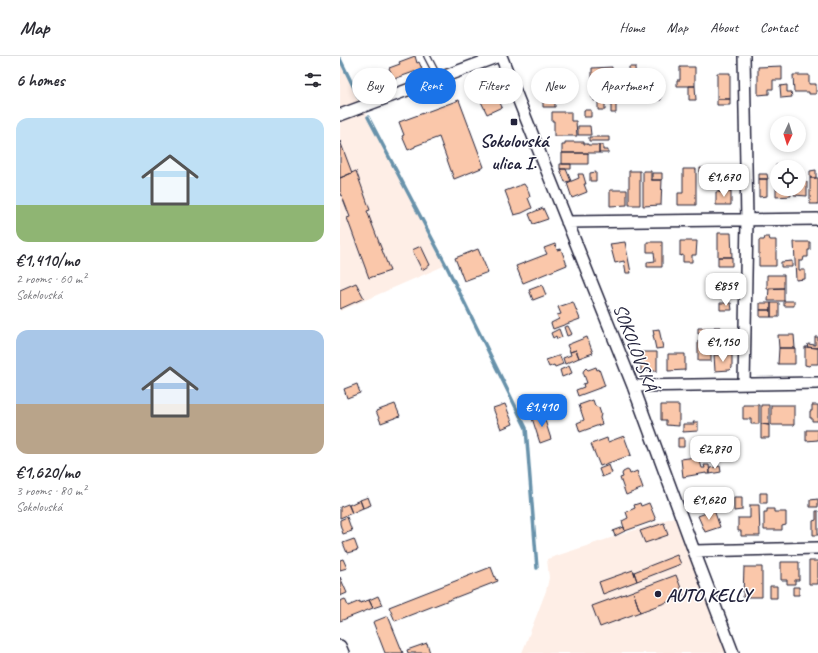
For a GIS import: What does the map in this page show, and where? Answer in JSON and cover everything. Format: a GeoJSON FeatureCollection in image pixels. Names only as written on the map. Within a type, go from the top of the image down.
{"type":"FeatureCollection","features":[{"type":"Feature","properties":{"kind":"street"},"geometry":{"type":"LineString","coordinates":[[456,73],[500,56]]}},
{"type":"Feature","properties":{"kind":"street","name":"SOKOLOVSKÁ"},"geometry":{"type":"LineString","coordinates":[[500,56],[632,386],[733,653]]}},
{"type":"Feature","properties":{"kind":"street"},"geometry":{"type":"LineString","coordinates":[[744,56],[746,220],[744,384]]}},
{"type":"Feature","properties":{"kind":"street"},"geometry":{"type":"LineString","coordinates":[[340,115],[405,91]]}},
{"type":"Feature","properties":{"kind":"street"},"geometry":{"type":"LineString","coordinates":[[567,222],[818,219]]}},
{"type":"Feature","properties":{"kind":"street"},"geometry":{"type":"LineString","coordinates":[[632,386],[818,383]]}},
{"type":"Feature","properties":{"kind":"street"},"geometry":{"type":"LineString","coordinates":[[694,551],[818,548]]}},
{"type":"Feature","properties":{"kind":"street"},"geometry":{"type":"LineString","coordinates":[[340,646],[343,653]]}},
{"type":"Feature","properties":{"kind":"lane"},"geometry":{"type":"LineString","coordinates":[[427,56],[433,68]]}},
{"type":"Feature","properties":{"kind":"shaded area"},"geometry":{"type":"Polygon","coordinates":[[[340,59],[352,84],[352,104],[362,104],[446,265],[340,311],[340,59]]]}},
{"type":"Feature","properties":{"kind":"shaded area"},"geometry":{"type":"Polygon","coordinates":[[[674,517],[727,653],[522,653],[546,591],[549,578],[547,559],[674,517]]]}},
{"type":"Feature","properties":{"kind":"building"},"geometry":{"type":"Polygon","coordinates":[[[415,56],[417,63],[419,62],[422,68],[405,68],[405,75],[397,78],[397,68],[389,68],[400,64],[399,62],[415,56]]]}},
{"type":"Feature","properties":{"kind":"building"},"geometry":{"type":"Polygon","coordinates":[[[782,66],[782,80],[773,80],[773,89],[769,89],[769,94],[758,95],[758,67],[782,66]]]}},
{"type":"Feature","properties":{"kind":"building"},"geometry":{"type":"Polygon","coordinates":[[[680,67],[695,67],[695,86],[677,86],[677,80],[680,80],[680,67]]]}},
{"type":"Feature","properties":{"kind":"building"},"geometry":{"type":"Polygon","coordinates":[[[717,73],[730,73],[730,99],[717,99],[717,73]]]}},
{"type":"Feature","properties":{"kind":"building"},"geometry":{"type":"Polygon","coordinates":[[[793,75],[809,75],[809,84],[816,84],[816,94],[809,94],[809,92],[794,92],[793,75]]]}},
{"type":"Feature","properties":{"kind":"building"},"geometry":{"type":"Polygon","coordinates":[[[787,85],[787,92],[791,92],[792,97],[781,98],[780,86],[787,85]]]}},
{"type":"Feature","properties":{"kind":"building"},"geometry":{"type":"Polygon","coordinates":[[[689,86],[695,86],[696,100],[689,100],[689,86]]]}},
{"type":"Feature","properties":{"kind":"building"},"geometry":{"type":"Polygon","coordinates":[[[717,99],[730,99],[730,105],[717,105],[717,99]]]}},
{"type":"Feature","properties":{"kind":"building"},"geometry":{"type":"Polygon","coordinates":[[[459,100],[484,167],[454,179],[439,137],[408,150],[402,136],[404,135],[399,122],[448,104],[456,104],[456,101],[459,100]]]}},
{"type":"Feature","properties":{"kind":"building"},"geometry":{"type":"Polygon","coordinates":[[[482,104],[500,104],[502,107],[487,114],[482,104]]]}},
{"type":"Feature","properties":{"kind":"building"},"geometry":{"type":"Polygon","coordinates":[[[543,104],[555,104],[555,107],[543,107],[543,104]]]}},
{"type":"Feature","properties":{"kind":"building"},"geometry":{"type":"Polygon","coordinates":[[[598,104],[605,104],[605,110],[598,110],[598,104]]]}},
{"type":"Feature","properties":{"kind":"building"},"geometry":{"type":"Polygon","coordinates":[[[611,104],[616,104],[616,113],[611,113],[611,104]]]}},
{"type":"Feature","properties":{"kind":"building"},"geometry":{"type":"Polygon","coordinates":[[[584,110],[591,110],[591,117],[584,117],[584,110]]]}},
{"type":"Feature","properties":{"kind":"building"},"geometry":{"type":"Polygon","coordinates":[[[552,112],[571,112],[571,121],[576,121],[577,136],[554,136],[554,121],[552,121],[552,112]]]}},
{"type":"Feature","properties":{"kind":"building"},"geometry":{"type":"Polygon","coordinates":[[[578,126],[590,126],[591,135],[578,135],[578,126]]]}},
{"type":"Feature","properties":{"kind":"building"},"geometry":{"type":"Polygon","coordinates":[[[589,137],[609,137],[609,141],[589,141],[589,137]]]}},
{"type":"Feature","properties":{"kind":"building"},"geometry":{"type":"Polygon","coordinates":[[[340,141],[352,173],[340,178],[340,141]]]}},
{"type":"Feature","properties":{"kind":"building"},"geometry":{"type":"Polygon","coordinates":[[[565,142],[584,142],[584,144],[588,145],[599,145],[599,153],[562,153],[562,145],[565,145],[565,142]]]}},
{"type":"Feature","properties":{"kind":"building"},"geometry":{"type":"Polygon","coordinates":[[[599,145],[603,145],[603,150],[608,150],[608,153],[599,153],[599,145]]]}},
{"type":"Feature","properties":{"kind":"building"},"geometry":{"type":"Polygon","coordinates":[[[562,153],[588,153],[588,164],[562,164],[562,153]]]}},
{"type":"Feature","properties":{"kind":"building"},"geometry":{"type":"Polygon","coordinates":[[[560,164],[571,164],[571,169],[560,169],[560,164]]]}},
{"type":"Feature","properties":{"kind":"building"},"geometry":{"type":"Polygon","coordinates":[[[700,168],[711,168],[711,174],[700,174],[700,168]]]}},
{"type":"Feature","properties":{"kind":"building"},"geometry":{"type":"Polygon","coordinates":[[[560,169],[566,169],[571,181],[565,182],[560,169]]]}},
{"type":"Feature","properties":{"kind":"building"},"geometry":{"type":"Polygon","coordinates":[[[683,169],[696,169],[696,205],[678,205],[678,193],[683,193],[683,169]]]}},
{"type":"Feature","properties":{"kind":"building"},"geometry":{"type":"Polygon","coordinates":[[[816,170],[816,178],[810,178],[810,171],[816,170]]]}},
{"type":"Feature","properties":{"kind":"building"},"geometry":{"type":"Polygon","coordinates":[[[356,171],[370,210],[367,211],[390,271],[369,278],[347,218],[350,217],[340,191],[340,178],[356,171]]]}},
{"type":"Feature","properties":{"kind":"building"},"geometry":{"type":"Polygon","coordinates":[[[629,171],[640,171],[640,205],[629,205],[629,171]]]}},
{"type":"Feature","properties":{"kind":"building"},"geometry":{"type":"Polygon","coordinates":[[[643,171],[651,171],[651,180],[662,180],[661,205],[643,206],[643,171]]]}},
{"type":"Feature","properties":{"kind":"building"},"geometry":{"type":"Polygon","coordinates":[[[596,172],[596,181],[590,181],[590,173],[596,172]]]}},
{"type":"Feature","properties":{"kind":"building"},"geometry":{"type":"Polygon","coordinates":[[[652,173],[662,173],[662,180],[652,180],[652,173]]]}},
{"type":"Feature","properties":{"kind":"building"},"geometry":{"type":"Polygon","coordinates":[[[578,174],[583,174],[587,192],[572,198],[567,183],[579,178],[578,174]]]}},
{"type":"Feature","properties":{"kind":"building"},"geometry":{"type":"Polygon","coordinates":[[[719,174],[731,174],[731,192],[719,192],[719,174]]]}},
{"type":"Feature","properties":{"kind":"building"},"geometry":{"type":"Polygon","coordinates":[[[759,174],[767,174],[768,179],[759,179],[759,174]]]}},
{"type":"Feature","properties":{"kind":"building"},"geometry":{"type":"Polygon","coordinates":[[[810,178],[818,178],[818,204],[810,204],[810,178]]]}},
{"type":"Feature","properties":{"kind":"building"},"geometry":{"type":"Polygon","coordinates":[[[759,179],[767,179],[767,196],[759,197],[759,179]]]}},
{"type":"Feature","properties":{"kind":"building"},"geometry":{"type":"Polygon","coordinates":[[[806,182],[807,182],[806,196],[806,182]]]}},
{"type":"Feature","properties":{"kind":"building"},"geometry":{"type":"Polygon","coordinates":[[[524,184],[528,190],[530,197],[528,198],[532,208],[514,215],[505,191],[524,184]]]}},
{"type":"Feature","properties":{"kind":"building"},"geometry":{"type":"Polygon","coordinates":[[[610,190],[627,190],[627,205],[610,206],[610,190]]]}},
{"type":"Feature","properties":{"kind":"building"},"geometry":{"type":"Polygon","coordinates":[[[716,192],[731,192],[731,205],[716,205],[716,192]]]}},
{"type":"Feature","properties":{"kind":"building"},"geometry":{"type":"Polygon","coordinates":[[[543,208],[548,219],[533,224],[529,214],[543,208]]]}},
{"type":"Feature","properties":{"kind":"building"},"geometry":{"type":"Polygon","coordinates":[[[718,233],[731,233],[732,257],[718,257],[718,233]]]}},
{"type":"Feature","properties":{"kind":"building"},"geometry":{"type":"Polygon","coordinates":[[[765,237],[769,237],[770,240],[776,240],[776,266],[759,266],[759,240],[764,240],[765,237]]]}},
{"type":"Feature","properties":{"kind":"building"},"geometry":{"type":"Polygon","coordinates":[[[680,241],[697,241],[696,255],[692,255],[692,262],[683,262],[683,255],[680,256],[680,241]]]}},
{"type":"Feature","properties":{"kind":"building"},"geometry":{"type":"Polygon","coordinates":[[[625,242],[631,273],[626,273],[624,261],[615,263],[610,244],[625,242]]]}},
{"type":"Feature","properties":{"kind":"building"},"geometry":{"type":"Polygon","coordinates":[[[647,242],[662,242],[662,267],[647,267],[647,262],[655,261],[654,252],[647,252],[647,242]]]}},
{"type":"Feature","properties":{"kind":"building"},"geometry":{"type":"Polygon","coordinates":[[[794,242],[810,242],[808,257],[804,257],[803,261],[799,261],[799,270],[805,270],[805,279],[796,280],[794,242]]]}},
{"type":"Feature","properties":{"kind":"building"},"geometry":{"type":"Polygon","coordinates":[[[555,244],[557,250],[561,249],[567,265],[523,283],[516,266],[547,254],[544,248],[555,244]]]}},
{"type":"Feature","properties":{"kind":"building"},"geometry":{"type":"Polygon","coordinates":[[[421,246],[430,265],[422,270],[412,250],[421,246]]]}},
{"type":"Feature","properties":{"kind":"building"},"geometry":{"type":"Polygon","coordinates":[[[478,249],[488,272],[464,281],[455,258],[478,249]]]}},
{"type":"Feature","properties":{"kind":"building"},"geometry":{"type":"Polygon","coordinates":[[[718,257],[732,257],[732,266],[718,266],[718,257]]]}},
{"type":"Feature","properties":{"kind":"building"},"geometry":{"type":"Polygon","coordinates":[[[792,261],[792,267],[781,267],[781,262],[792,261]]]}},
{"type":"Feature","properties":{"kind":"building"},"geometry":{"type":"Polygon","coordinates":[[[767,275],[784,275],[784,288],[767,289],[767,275]]]}},
{"type":"Feature","properties":{"kind":"building"},"geometry":{"type":"Polygon","coordinates":[[[356,283],[364,298],[340,309],[340,290],[356,283]]]}},
{"type":"Feature","properties":{"kind":"building"},"geometry":{"type":"Polygon","coordinates":[[[542,285],[546,295],[533,300],[529,290],[542,285]]]}},
{"type":"Feature","properties":{"kind":"building"},"geometry":{"type":"Polygon","coordinates":[[[769,288],[784,288],[784,301],[768,301],[769,288]]]}},
{"type":"Feature","properties":{"kind":"building"},"geometry":{"type":"Polygon","coordinates":[[[784,301],[794,301],[794,306],[784,306],[784,301]]]}},
{"type":"Feature","properties":{"kind":"building"},"geometry":{"type":"Polygon","coordinates":[[[573,302],[580,319],[553,329],[551,323],[559,319],[557,315],[561,314],[558,307],[573,302]]]}},
{"type":"Feature","properties":{"kind":"building"},"geometry":{"type":"Polygon","coordinates":[[[720,303],[731,303],[732,310],[720,310],[720,303]]]}},
{"type":"Feature","properties":{"kind":"building"},"geometry":{"type":"Polygon","coordinates":[[[760,303],[771,303],[771,310],[760,310],[760,303]]]}},
{"type":"Feature","properties":{"kind":"building"},"geometry":{"type":"Polygon","coordinates":[[[771,303],[779,303],[779,317],[771,317],[771,303]]]}},
{"type":"Feature","properties":{"kind":"building"},"geometry":{"type":"Polygon","coordinates":[[[760,310],[771,310],[771,317],[760,317],[760,310]]]}},
{"type":"Feature","properties":{"kind":"building"},"geometry":{"type":"Polygon","coordinates":[[[568,326],[572,334],[567,336],[564,327],[568,326]]]}},
{"type":"Feature","properties":{"kind":"building"},"geometry":{"type":"Polygon","coordinates":[[[714,327],[721,327],[721,340],[715,340],[714,327]]]}},
{"type":"Feature","properties":{"kind":"building"},"geometry":{"type":"Polygon","coordinates":[[[698,328],[714,328],[714,334],[698,334],[698,328]]]}},
{"type":"Feature","properties":{"kind":"building"},"geometry":{"type":"Polygon","coordinates":[[[559,329],[562,337],[557,339],[556,336],[553,338],[551,333],[559,329]]]}},
{"type":"Feature","properties":{"kind":"building"},"geometry":{"type":"Polygon","coordinates":[[[659,329],[663,348],[656,349],[653,330],[659,329]]]}},
{"type":"Feature","properties":{"kind":"building"},"geometry":{"type":"Polygon","coordinates":[[[778,335],[794,335],[795,348],[779,348],[778,335]]]}},
{"type":"Feature","properties":{"kind":"building"},"geometry":{"type":"Polygon","coordinates":[[[587,337],[593,353],[579,358],[576,350],[570,352],[567,345],[587,337]]]}},
{"type":"Feature","properties":{"kind":"building"},"geometry":{"type":"Polygon","coordinates":[[[815,337],[818,337],[818,348],[807,347],[808,344],[815,345],[815,337]]]}},
{"type":"Feature","properties":{"kind":"building"},"geometry":{"type":"Polygon","coordinates":[[[698,341],[711,342],[711,361],[698,361],[698,341]]]}},
{"type":"Feature","properties":{"kind":"building"},"geometry":{"type":"Polygon","coordinates":[[[805,347],[818,348],[818,364],[811,364],[809,366],[805,365],[805,347]]]}},
{"type":"Feature","properties":{"kind":"building"},"geometry":{"type":"Polygon","coordinates":[[[779,348],[795,348],[795,364],[778,364],[779,348]]]}},
{"type":"Feature","properties":{"kind":"building"},"geometry":{"type":"Polygon","coordinates":[[[576,350],[579,358],[565,364],[563,358],[571,355],[570,352],[576,350]]]}},
{"type":"Feature","properties":{"kind":"building"},"geometry":{"type":"Polygon","coordinates":[[[641,352],[657,352],[657,371],[641,371],[641,352]]]}},
{"type":"Feature","properties":{"kind":"building"},"geometry":{"type":"Polygon","coordinates":[[[668,354],[685,354],[685,370],[668,371],[668,354]]]}},
{"type":"Feature","properties":{"kind":"building"},"geometry":{"type":"Polygon","coordinates":[[[714,355],[732,355],[732,368],[730,370],[715,371],[714,355]]]}},
{"type":"Feature","properties":{"kind":"building"},"geometry":{"type":"Polygon","coordinates":[[[560,356],[563,364],[555,367],[554,365],[549,367],[546,360],[560,356]]]}},
{"type":"Feature","properties":{"kind":"building"},"geometry":{"type":"Polygon","coordinates":[[[569,366],[572,373],[562,377],[560,370],[569,366]]]}},
{"type":"Feature","properties":{"kind":"building"},"geometry":{"type":"Polygon","coordinates":[[[596,367],[597,370],[599,369],[605,386],[578,396],[576,390],[584,387],[583,384],[587,383],[583,372],[584,370],[586,368],[588,370],[596,367]]]}},
{"type":"Feature","properties":{"kind":"building"},"geometry":{"type":"Polygon","coordinates":[[[357,384],[360,393],[347,398],[344,389],[357,384]]]}},
{"type":"Feature","properties":{"kind":"building"},"geometry":{"type":"Polygon","coordinates":[[[593,400],[595,406],[599,408],[602,424],[580,432],[577,423],[584,420],[579,405],[593,400]]]}},
{"type":"Feature","properties":{"kind":"building"},"geometry":{"type":"Polygon","coordinates":[[[395,404],[400,416],[381,423],[376,411],[395,404]]]}},
{"type":"Feature","properties":{"kind":"building"},"geometry":{"type":"Polygon","coordinates":[[[505,404],[513,424],[501,429],[493,408],[505,404]]]}},
{"type":"Feature","properties":{"kind":"building"},"geometry":{"type":"Polygon","coordinates":[[[661,405],[679,405],[679,426],[666,425],[666,420],[661,420],[661,405]]]}},
{"type":"Feature","properties":{"kind":"building"},"geometry":{"type":"Polygon","coordinates":[[[743,405],[759,405],[759,424],[751,424],[751,419],[743,419],[743,405]]]}},
{"type":"Feature","properties":{"kind":"building"},"geometry":{"type":"Polygon","coordinates":[[[761,405],[769,405],[769,425],[761,424],[761,405]]]}},
{"type":"Feature","properties":{"kind":"building"},"geometry":{"type":"Polygon","coordinates":[[[771,405],[794,405],[794,425],[771,425],[771,405]]]}},
{"type":"Feature","properties":{"kind":"building"},"geometry":{"type":"Polygon","coordinates":[[[812,405],[818,405],[818,421],[812,421],[812,418],[810,418],[812,405]]]}},
{"type":"Feature","properties":{"kind":"building"},"geometry":{"type":"Polygon","coordinates":[[[543,414],[551,439],[540,443],[532,418],[543,414]]]}},
{"type":"Feature","properties":{"kind":"building"},"geometry":{"type":"Polygon","coordinates":[[[693,422],[698,422],[698,431],[683,432],[683,424],[694,424],[693,422]]]}},
{"type":"Feature","properties":{"kind":"building"},"geometry":{"type":"Polygon","coordinates":[[[761,424],[769,425],[769,438],[761,438],[761,424]]]}},
{"type":"Feature","properties":{"kind":"building"},"geometry":{"type":"Polygon","coordinates":[[[806,430],[818,430],[818,440],[806,441],[806,430]]]}},
{"type":"Feature","properties":{"kind":"building"},"geometry":{"type":"Polygon","coordinates":[[[624,436],[631,455],[600,466],[591,444],[607,438],[608,442],[624,436]]]}},
{"type":"Feature","properties":{"kind":"building"},"geometry":{"type":"Polygon","coordinates":[[[678,438],[684,438],[684,447],[678,447],[678,438]]]}},
{"type":"Feature","properties":{"kind":"building"},"geometry":{"type":"Polygon","coordinates":[[[696,457],[697,461],[700,461],[702,468],[705,468],[704,465],[709,465],[710,474],[706,473],[683,477],[681,459],[696,457]]]}},
{"type":"Feature","properties":{"kind":"building"},"geometry":{"type":"Polygon","coordinates":[[[609,465],[612,473],[602,477],[599,469],[609,465]]]}},
{"type":"Feature","properties":{"kind":"building"},"geometry":{"type":"Polygon","coordinates":[[[720,466],[721,472],[710,474],[710,468],[720,466]]]}},
{"type":"Feature","properties":{"kind":"building"},"geometry":{"type":"Polygon","coordinates":[[[627,470],[630,474],[637,471],[643,488],[626,495],[620,478],[623,477],[623,472],[627,470]]]}},
{"type":"Feature","properties":{"kind":"building"},"geometry":{"type":"Polygon","coordinates":[[[760,493],[767,493],[767,503],[760,503],[760,493]]]}},
{"type":"Feature","properties":{"kind":"building"},"geometry":{"type":"Polygon","coordinates":[[[368,497],[371,505],[363,508],[360,500],[368,497]]]}},
{"type":"Feature","properties":{"kind":"building"},"geometry":{"type":"Polygon","coordinates":[[[734,497],[742,497],[742,510],[734,511],[734,497]]]}},
{"type":"Feature","properties":{"kind":"building"},"geometry":{"type":"Polygon","coordinates":[[[818,499],[818,507],[810,507],[810,500],[818,499]]]}},
{"type":"Feature","properties":{"kind":"building"},"geometry":{"type":"Polygon","coordinates":[[[360,500],[363,508],[352,513],[349,505],[360,500]]]}},
{"type":"Feature","properties":{"kind":"building"},"geometry":{"type":"Polygon","coordinates":[[[640,503],[641,506],[649,503],[656,520],[625,531],[622,521],[628,518],[626,512],[635,508],[634,505],[640,503]]]}},
{"type":"Feature","properties":{"kind":"building"},"geometry":{"type":"Polygon","coordinates":[[[348,504],[352,513],[340,518],[340,507],[348,504]]]}},
{"type":"Feature","properties":{"kind":"building"},"geometry":{"type":"Polygon","coordinates":[[[750,505],[759,505],[760,536],[741,536],[741,531],[738,531],[738,518],[750,518],[750,505]]]}},
{"type":"Feature","properties":{"kind":"building"},"geometry":{"type":"Polygon","coordinates":[[[767,509],[774,509],[774,512],[786,512],[786,525],[782,526],[782,530],[764,530],[764,512],[767,512],[767,509]]]}},
{"type":"Feature","properties":{"kind":"building"},"geometry":{"type":"Polygon","coordinates":[[[714,510],[720,527],[705,532],[698,516],[714,510]]]}},
{"type":"Feature","properties":{"kind":"building"},"geometry":{"type":"Polygon","coordinates":[[[816,511],[818,511],[818,535],[813,535],[813,521],[816,520],[816,511]]]}},
{"type":"Feature","properties":{"kind":"building"},"geometry":{"type":"Polygon","coordinates":[[[347,517],[352,531],[343,534],[340,520],[347,517]]]}},
{"type":"Feature","properties":{"kind":"building"},"geometry":{"type":"Polygon","coordinates":[[[664,523],[668,535],[645,543],[640,531],[664,523]]]}},
{"type":"Feature","properties":{"kind":"building"},"geometry":{"type":"Polygon","coordinates":[[[624,527],[625,531],[615,536],[613,531],[624,527]]]}},
{"type":"Feature","properties":{"kind":"building"},"geometry":{"type":"Polygon","coordinates":[[[354,539],[358,550],[347,553],[343,543],[354,539]]]}},
{"type":"Feature","properties":{"kind":"building"},"geometry":{"type":"Polygon","coordinates":[[[677,555],[681,564],[637,581],[634,572],[677,555]]]}},
{"type":"Feature","properties":{"kind":"building"},"geometry":{"type":"Polygon","coordinates":[[[343,559],[347,568],[340,570],[340,560],[343,559]]]}},
{"type":"Feature","properties":{"kind":"building"},"geometry":{"type":"Polygon","coordinates":[[[809,561],[818,561],[818,584],[809,584],[809,561]]]}},
{"type":"Feature","properties":{"kind":"building"},"geometry":{"type":"Polygon","coordinates":[[[781,562],[799,562],[799,580],[795,580],[795,584],[787,584],[787,580],[781,580],[781,562]]]}},
{"type":"Feature","properties":{"kind":"building"},"geometry":{"type":"Polygon","coordinates":[[[491,567],[496,580],[497,579],[498,581],[395,621],[389,607],[491,567]]]}},
{"type":"Feature","properties":{"kind":"building"},"geometry":{"type":"Polygon","coordinates":[[[744,567],[762,567],[762,597],[743,597],[744,567]]]}},
{"type":"Feature","properties":{"kind":"building"},"geometry":{"type":"Polygon","coordinates":[[[633,570],[637,581],[603,594],[599,582],[633,570]]]}},
{"type":"Feature","properties":{"kind":"building","name":"AUTO KELLY"},"geometry":{"type":"Polygon","coordinates":[[[676,575],[684,596],[640,612],[633,591],[676,575]]]}},
{"type":"Feature","properties":{"kind":"building"},"geometry":{"type":"Polygon","coordinates":[[[340,577],[347,593],[340,596],[340,577]]]}},
{"type":"Feature","properties":{"kind":"building"},"geometry":{"type":"Polygon","coordinates":[[[770,586],[777,586],[777,598],[770,598],[770,586]]]}},
{"type":"Feature","properties":{"kind":"building"},"geometry":{"type":"Polygon","coordinates":[[[793,587],[799,587],[799,595],[793,595],[793,587]]]}},
{"type":"Feature","properties":{"kind":"building"},"geometry":{"type":"Polygon","coordinates":[[[633,591],[640,612],[600,627],[592,606],[633,591]]]}},
{"type":"Feature","properties":{"kind":"building"},"geometry":{"type":"Polygon","coordinates":[[[378,596],[382,605],[373,608],[369,600],[378,596]]]}},
{"type":"Feature","properties":{"kind":"building"},"geometry":{"type":"Polygon","coordinates":[[[345,599],[348,606],[360,601],[360,603],[369,600],[373,608],[340,621],[340,601],[345,599]]]}},
{"type":"Feature","properties":{"kind":"building"},"geometry":{"type":"Polygon","coordinates":[[[388,616],[403,653],[385,653],[373,622],[388,616]]]}},
{"type":"Feature","properties":{"kind":"building"},"geometry":{"type":"Polygon","coordinates":[[[427,643],[430,653],[408,653],[407,650],[427,643]]]}},
{"type":"Feature","properties":{"kind":"waterway"},"geometry":{"type":"LineString","coordinates":[[340,59],[352,84]]}},
{"type":"Feature","properties":{"kind":"waterway"},"geometry":{"type":"LineString","coordinates":[[368,117],[446,265],[526,428],[537,568]]}},
{"type":"Feature","properties":{"kind":"place","name":"Sokolovská ulica I."},"geometry":{"type":"Point","coordinates":[514,122]}},
{"type":"Feature","properties":{"kind":"place","name":"AUTO KELLY"},"geometry":{"type":"Point","coordinates":[658,594]}}]}
